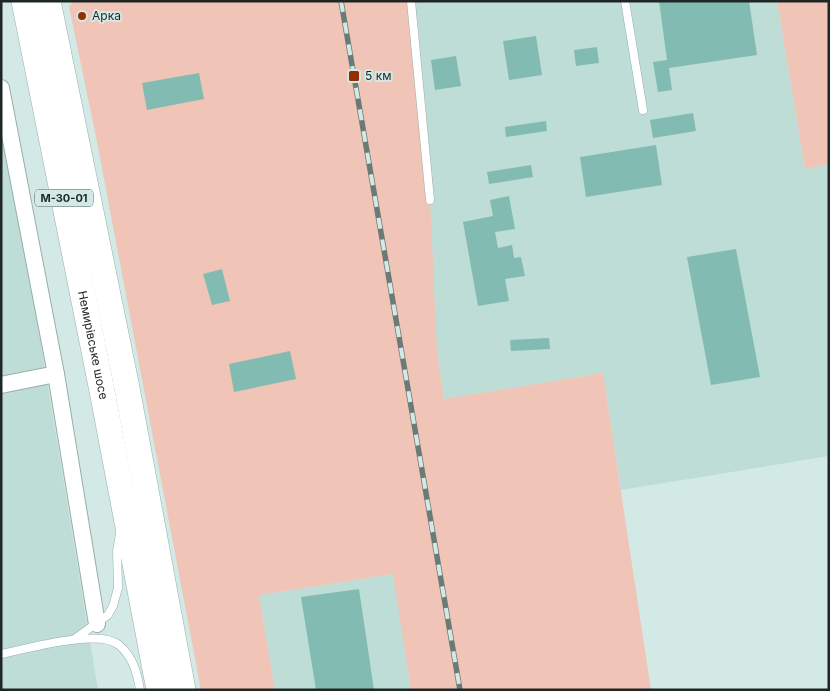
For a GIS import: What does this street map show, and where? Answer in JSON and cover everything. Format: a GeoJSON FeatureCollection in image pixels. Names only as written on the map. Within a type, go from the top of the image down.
{"type":"FeatureCollection","features":[{"type":"Feature","properties":{"kind":"main road","name":"Немирівське шосе"},"geometry":{"type":"LineString","coordinates":[[24,1],[159,690]]}},
{"type":"Feature","properties":{"kind":"main road","name":"Немирівське шосе"},"geometry":{"type":"LineString","coordinates":[[48,1],[127,388],[183,690]]}},
{"type":"Feature","properties":{"kind":"street"},"geometry":{"type":"LineString","coordinates":[[1,88],[56,374],[97,624]]}},
{"type":"Feature","properties":{"kind":"street"},"geometry":{"type":"LineString","coordinates":[[1,385],[56,374]]}},
{"type":"Feature","properties":{"kind":"lane"},"geometry":{"type":"LineString","coordinates":[[411,1],[430,200]]}},
{"type":"Feature","properties":{"kind":"lane"},"geometry":{"type":"LineString","coordinates":[[625,1],[643,110]]}},
{"type":"Feature","properties":{"kind":"lane"},"geometry":{"type":"LineString","coordinates":[[74,639],[108,615],[118,588],[117,551],[125,509]]}},
{"type":"Feature","properties":{"kind":"lane"},"geometry":{"type":"LineString","coordinates":[[1,654],[74,639],[103,639],[118,644],[136,666],[140,690]]}},
{"type":"Feature","properties":{"kind":"shaded area"},"geometry":{"type":"Polygon","coordinates":[[[74,1],[411,1],[430,200],[437,352],[444,399],[603,373],[651,690],[411,690],[393,574],[259,595],[275,690],[201,690],[97,142],[69,6],[74,1]]]}},
{"type":"Feature","properties":{"kind":"shaded area"},"geometry":{"type":"Polygon","coordinates":[[[411,1],[777,1],[805,169],[829,164],[829,456],[621,490],[603,373],[444,399],[437,352],[411,1]]]}},
{"type":"Feature","properties":{"kind":"shaded area"},"geometry":{"type":"Polygon","coordinates":[[[777,1],[829,1],[829,164],[805,169],[777,1]]]}},
{"type":"Feature","properties":{"kind":"shaded area"},"geometry":{"type":"Polygon","coordinates":[[[1,102],[98,690],[1,690],[1,102]]]}},
{"type":"Feature","properties":{"kind":"shaded area"},"geometry":{"type":"Polygon","coordinates":[[[394,574],[411,690],[275,690],[259,595],[394,574]]]}},
{"type":"Feature","properties":{"kind":"building"},"geometry":{"type":"Polygon","coordinates":[[[659,1],[749,1],[757,55],[669,68],[672,90],[658,92],[653,62],[667,60],[659,1]]]}},
{"type":"Feature","properties":{"kind":"building"},"geometry":{"type":"Polygon","coordinates":[[[536,36],[542,75],[509,80],[503,41],[536,36]]]}},
{"type":"Feature","properties":{"kind":"building"},"geometry":{"type":"Polygon","coordinates":[[[597,47],[599,63],[576,66],[574,50],[597,47]]]}},
{"type":"Feature","properties":{"kind":"building"},"geometry":{"type":"Polygon","coordinates":[[[456,56],[461,86],[435,90],[431,60],[456,56]]]}},
{"type":"Feature","properties":{"kind":"building"},"geometry":{"type":"Polygon","coordinates":[[[199,73],[204,99],[147,110],[142,83],[199,73]]]}},
{"type":"Feature","properties":{"kind":"building"},"geometry":{"type":"Polygon","coordinates":[[[693,113],[696,131],[653,138],[650,120],[693,113]]]}},
{"type":"Feature","properties":{"kind":"building"},"geometry":{"type":"Polygon","coordinates":[[[546,121],[547,131],[506,137],[505,127],[546,121]]]}},
{"type":"Feature","properties":{"kind":"building"},"geometry":{"type":"Polygon","coordinates":[[[656,145],[662,185],[586,197],[580,157],[656,145]]]}},
{"type":"Feature","properties":{"kind":"building"},"geometry":{"type":"Polygon","coordinates":[[[531,165],[533,177],[489,184],[487,172],[531,165]]]}},
{"type":"Feature","properties":{"kind":"building"},"geometry":{"type":"Polygon","coordinates":[[[509,196],[515,229],[495,232],[498,248],[512,245],[514,258],[521,257],[525,276],[505,279],[509,301],[478,306],[463,222],[493,216],[490,200],[509,196]]]}},
{"type":"Feature","properties":{"kind":"building"},"geometry":{"type":"Polygon","coordinates":[[[736,249],[760,377],[711,385],[687,257],[736,249]]]}},
{"type":"Feature","properties":{"kind":"building"},"geometry":{"type":"Polygon","coordinates":[[[222,269],[230,301],[212,305],[203,274],[222,269]]]}},
{"type":"Feature","properties":{"kind":"building"},"geometry":{"type":"Polygon","coordinates":[[[549,338],[550,349],[511,351],[510,340],[549,338]]]}},
{"type":"Feature","properties":{"kind":"building"},"geometry":{"type":"Polygon","coordinates":[[[290,351],[296,379],[234,392],[229,364],[290,351]]]}},
{"type":"Feature","properties":{"kind":"building"},"geometry":{"type":"Polygon","coordinates":[[[359,589],[374,690],[316,690],[301,597],[359,589]]]}},
{"type":"Feature","properties":{"kind":"railway"},"geometry":{"type":"LineString","coordinates":[[341,1],[460,690]]}},
{"type":"Feature","properties":{"kind":"place","name":"Арка"},"geometry":{"type":"Point","coordinates":[82,16]}},
{"type":"Feature","properties":{"kind":"place","name":"5 км"},"geometry":{"type":"Point","coordinates":[354,76]}}]}
